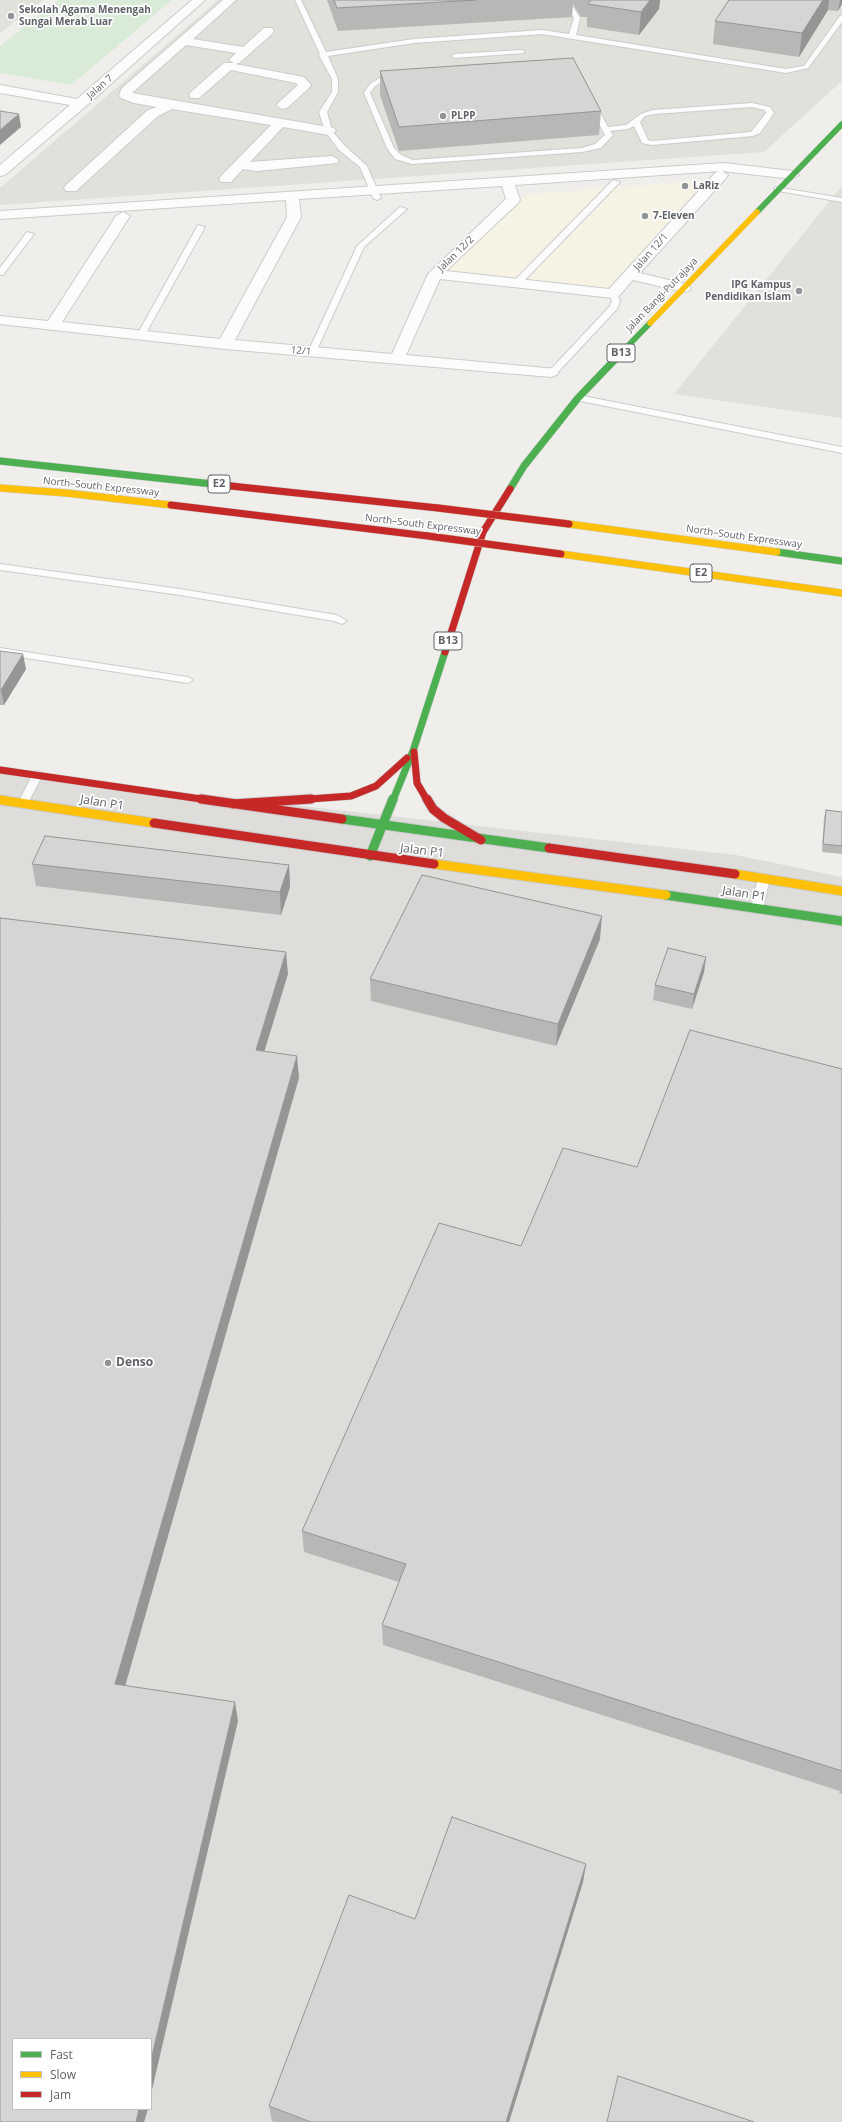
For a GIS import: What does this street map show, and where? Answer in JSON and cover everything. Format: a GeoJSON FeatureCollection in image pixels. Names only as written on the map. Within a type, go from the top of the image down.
{"type":"FeatureCollection","features":[{"type":"Feature","properties":{"kind":"main road","name":"Jalan Bangi-Putrajaya"},"geometry":{"type":"LineString","coordinates":[[413,751],[483,532],[524,466],[578,398],[842,124]]}},
{"type":"Feature","properties":{"kind":"main road","name":"North–South Expressway"},"geometry":{"type":"LineString","coordinates":[[0,461],[438,508],[569,524],[842,562]]}},
{"type":"Feature","properties":{"kind":"main road","name":"North–South Expressway"},"geometry":{"type":"LineString","coordinates":[[0,488],[66,493],[428,536],[842,593]]}},
{"type":"Feature","properties":{"kind":"main road"},"geometry":{"type":"LineString","coordinates":[[233,804],[352,796],[376,786],[413,751]]}},
{"type":"Feature","properties":{"kind":"main road"},"geometry":{"type":"LineString","coordinates":[[413,751],[417,783],[432,809],[481,840]]}},
{"type":"Feature","properties":{"kind":"main road","name":"B13"},"geometry":{"type":"LineString","coordinates":[[370,856],[413,751]]}},
{"type":"Feature","properties":{"kind":"main road","name":"Jalan P1"},"geometry":{"type":"LineString","coordinates":[[0,770],[38,774],[481,840],[764,878],[842,891]]}},
{"type":"Feature","properties":{"kind":"main road","name":"Jalan P1"},"geometry":{"type":"LineString","coordinates":[[0,800],[370,856],[757,908],[842,921]]}},
{"type":"Feature","properties":{"kind":"street","name":"Jalan 7"},"geometry":{"type":"LineString","coordinates":[[0,172],[199,0]]}},
{"type":"Feature","properties":{"kind":"street"},"geometry":{"type":"LineString","coordinates":[[230,0],[126,91],[125,95],[134,99],[329,131]]}},
{"type":"Feature","properties":{"kind":"street"},"geometry":{"type":"LineString","coordinates":[[195,95],[268,31]]}},
{"type":"Feature","properties":{"kind":"street"},"geometry":{"type":"LineString","coordinates":[[183,41],[246,51]]}},
{"type":"Feature","properties":{"kind":"street"},"geometry":{"type":"LineString","coordinates":[[228,66],[300,80],[304,85],[282,106]]}},
{"type":"Feature","properties":{"kind":"street"},"geometry":{"type":"LineString","coordinates":[[0,89],[81,103]]}},
{"type":"Feature","properties":{"kind":"street"},"geometry":{"type":"LineString","coordinates":[[71,188],[153,113],[171,105]]}},
{"type":"Feature","properties":{"kind":"street"},"geometry":{"type":"LineString","coordinates":[[226,179],[280,123]]}},
{"type":"Feature","properties":{"kind":"street"},"geometry":{"type":"LineString","coordinates":[[240,164],[257,166],[332,160]]}},
{"type":"Feature","properties":{"kind":"street"},"geometry":{"type":"LineString","coordinates":[[0,215],[293,200],[509,185],[724,167],[785,182]]}},
{"type":"Feature","properties":{"kind":"street"},"geometry":{"type":"LineString","coordinates":[[509,185],[616,182],[721,174],[785,182]]}},
{"type":"Feature","properties":{"kind":"street","name":"Jalan 12/1"},"geometry":{"type":"LineString","coordinates":[[613,294],[721,174]]}},
{"type":"Feature","properties":{"kind":"street","name":"Jalan 12/2"},"geometry":{"type":"LineString","coordinates":[[397,359],[435,274],[513,200],[509,185]]}},
{"type":"Feature","properties":{"kind":"street"},"geometry":{"type":"LineString","coordinates":[[0,224],[123,216],[293,200]]}},
{"type":"Feature","properties":{"kind":"street"},"geometry":{"type":"LineString","coordinates":[[225,344],[294,217],[293,200]]}},
{"type":"Feature","properties":{"kind":"street"},"geometry":{"type":"LineString","coordinates":[[52,326],[123,216]]}},
{"type":"Feature","properties":{"kind":"street"},"geometry":{"type":"LineString","coordinates":[[435,274],[613,294]]}},
{"type":"Feature","properties":{"kind":"street"},"geometry":{"type":"LineString","coordinates":[[630,275],[684,288]]}},
{"type":"Feature","properties":{"kind":"street","name":"12/1"},"geometry":{"type":"LineString","coordinates":[[0,320],[225,344],[551,372]]}},
{"type":"Feature","properties":{"kind":"lane"},"geometry":{"type":"LineString","coordinates":[[298,0],[322,55],[335,79],[334,92],[323,112],[329,131],[342,148],[363,166],[376,194]]}},
{"type":"Feature","properties":{"kind":"lane"},"geometry":{"type":"LineString","coordinates":[[566,0],[577,18],[572,37]]}},
{"type":"Feature","properties":{"kind":"lane"},"geometry":{"type":"LineString","coordinates":[[322,55],[450,47],[542,32],[786,71],[798,70],[806,67],[842,17]]}},
{"type":"Feature","properties":{"kind":"lane"},"geometry":{"type":"LineString","coordinates":[[450,47],[522,52]]}},
{"type":"Feature","properties":{"kind":"lane"},"geometry":{"type":"LineString","coordinates":[[450,47],[461,70]]}},
{"type":"Feature","properties":{"kind":"lane"},"geometry":{"type":"LineString","coordinates":[[533,65],[555,66],[570,70],[578,77],[605,129],[609,135],[598,146],[582,150],[430,162],[412,162],[398,157],[391,148],[367,92],[372,85],[388,75],[533,65]]}},
{"type":"Feature","properties":{"kind":"lane"},"geometry":{"type":"LineString","coordinates":[[605,129],[628,127],[644,115],[653,112],[752,105],[768,108],[770,113],[757,131],[753,134],[652,143],[645,141],[636,122]]}},
{"type":"Feature","properties":{"kind":"lane"},"geometry":{"type":"LineString","coordinates":[[517,283],[616,182]]}},
{"type":"Feature","properties":{"kind":"lane"},"geometry":{"type":"LineString","coordinates":[[785,182],[842,200]]}},
{"type":"Feature","properties":{"kind":"lane"},"geometry":{"type":"LineString","coordinates":[[312,352],[361,246],[403,209]]}},
{"type":"Feature","properties":{"kind":"lane"},"geometry":{"type":"LineString","coordinates":[[140,335],[201,227]]}},
{"type":"Feature","properties":{"kind":"lane"},"geometry":{"type":"LineString","coordinates":[[0,273],[30,234]]}},
{"type":"Feature","properties":{"kind":"lane"},"geometry":{"type":"LineString","coordinates":[[551,372],[556,369],[614,307],[616,301],[613,294]]}},
{"type":"Feature","properties":{"kind":"lane"},"geometry":{"type":"LineString","coordinates":[[578,398],[842,450]]}},
{"type":"Feature","properties":{"kind":"lane"},"geometry":{"type":"LineString","coordinates":[[0,567],[73,576],[337,618],[342,621]]}},
{"type":"Feature","properties":{"kind":"lane"},"geometry":{"type":"LineString","coordinates":[[0,651],[188,680]]}},
{"type":"Feature","properties":{"kind":"lane"},"geometry":{"type":"LineString","coordinates":[[23,803],[38,774]]}},
{"type":"Feature","properties":{"kind":"lane"},"geometry":{"type":"LineString","coordinates":[[757,908],[764,878]]}},
{"type":"Feature","properties":{"kind":"shaded area","name":"Sekolah Agama Menengah Sungai Merab Luar"},"geometry":{"type":"Polygon","coordinates":[[[0,0],[43,0],[0,33],[0,0]]]}},
{"type":"Feature","properties":{"kind":"shaded area","name":"PLPP"},"geometry":{"type":"Polygon","coordinates":[[[218,0],[842,0],[842,81],[764,152],[0,205],[0,188],[218,0]]]}},
{"type":"Feature","properties":{"kind":"shaded area"},"geometry":{"type":"Polygon","coordinates":[[[707,180],[606,290],[444,272],[525,195],[707,180]]]}},
{"type":"Feature","properties":{"kind":"shaded area","name":"IPG Kampus Pendidikan Islam"},"geometry":{"type":"Polygon","coordinates":[[[842,186],[842,418],[674,394],[840,188],[842,186]]]}},
{"type":"Feature","properties":{"kind":"shaded area"},"geometry":{"type":"Polygon","coordinates":[[[0,772],[736,855],[842,877],[842,2122],[0,2122],[0,772]]]}},
{"type":"Feature","properties":{"kind":"green space"},"geometry":{"type":"Polygon","coordinates":[[[59,0],[172,0],[71,85],[0,73],[0,46],[59,0]]]}},
{"type":"Feature","properties":{"kind":"building"},"geometry":{"type":"Polygon","coordinates":[[[334,0],[476,0],[337,8],[334,0]]]}},
{"type":"Feature","properties":{"kind":"building"},"geometry":{"type":"Polygon","coordinates":[[[591,0],[650,0],[641,12],[588,4],[591,0]]]}},
{"type":"Feature","properties":{"kind":"building"},"geometry":{"type":"Polygon","coordinates":[[[729,0],[823,0],[802,33],[715,21],[729,0]]]}},
{"type":"Feature","properties":{"kind":"building"},"geometry":{"type":"Polygon","coordinates":[[[573,58],[601,111],[399,127],[380,71],[573,58]]]}},
{"type":"Feature","properties":{"kind":"building"},"geometry":{"type":"Polygon","coordinates":[[[0,111],[19,114],[0,130],[0,111]]]}},
{"type":"Feature","properties":{"kind":"building"},"geometry":{"type":"Polygon","coordinates":[[[0,651],[23,654],[1,690],[0,690],[0,651]]]}},
{"type":"Feature","properties":{"kind":"building"},"geometry":{"type":"Polygon","coordinates":[[[826,810],[842,812],[842,846],[823,844],[826,810]]]}},
{"type":"Feature","properties":{"kind":"building"},"geometry":{"type":"Polygon","coordinates":[[[45,836],[289,865],[280,892],[32,864],[45,836]]]}},
{"type":"Feature","properties":{"kind":"building"},"geometry":{"type":"Polygon","coordinates":[[[422,875],[602,916],[558,1024],[370,979],[422,875]]]}},
{"type":"Feature","properties":{"kind":"building","name":"Denso"},"geometry":{"type":"Polygon","coordinates":[[[0,918],[286,952],[256,1050],[297,1056],[115,1684],[235,1702],[152,2056],[152,2038],[12,2038],[12,2110],[139,2110],[136,2122],[0,2122],[0,918]]]}},
{"type":"Feature","properties":{"kind":"building"},"geometry":{"type":"Polygon","coordinates":[[[668,948],[706,957],[694,994],[655,985],[668,948]]]}},
{"type":"Feature","properties":{"kind":"building"},"geometry":{"type":"Polygon","coordinates":[[[690,1030],[842,1069],[842,1771],[382,1625],[406,1564],[302,1531],[439,1223],[521,1246],[563,1148],[637,1167],[690,1030]]]}},
{"type":"Feature","properties":{"kind":"building"},"geometry":{"type":"Polygon","coordinates":[[[452,1817],[586,1864],[506,2122],[311,2122],[269,2106],[349,1895],[415,1919],[452,1817]]]}},
{"type":"Feature","properties":{"kind":"building"},"geometry":{"type":"Polygon","coordinates":[[[618,2076],[754,2122],[607,2122],[618,2076]]]}},
{"type":"Feature","properties":{"kind":"traffic: fast"},"geometry":{"type":"LineString","coordinates":[[757,212],[842,124]]}},
{"type":"Feature","properties":{"kind":"traffic: fast"},"geometry":{"type":"LineString","coordinates":[[510,489],[524,466],[578,398],[650,323]]}},
{"type":"Feature","properties":{"kind":"traffic: fast"},"geometry":{"type":"LineString","coordinates":[[0,461],[231,486]]}},
{"type":"Feature","properties":{"kind":"traffic: fast"},"geometry":{"type":"LineString","coordinates":[[777,552],[842,561]]}},
{"type":"Feature","properties":{"kind":"traffic: fast"},"geometry":{"type":"LineString","coordinates":[[370,856],[413,751],[445,652]]}},
{"type":"Feature","properties":{"kind":"traffic: fast"},"geometry":{"type":"LineString","coordinates":[[342,819],[549,848]]}},
{"type":"Feature","properties":{"kind":"traffic: fast"},"geometry":{"type":"LineString","coordinates":[[666,895],[842,921]]}},
{"type":"Feature","properties":{"kind":"traffic: slow"},"geometry":{"type":"LineString","coordinates":[[650,323],[757,212]]}},
{"type":"Feature","properties":{"kind":"traffic: slow"},"geometry":{"type":"LineString","coordinates":[[0,488],[66,493],[171,505]]}},
{"type":"Feature","properties":{"kind":"traffic: slow"},"geometry":{"type":"LineString","coordinates":[[569,524],[777,552]]}},
{"type":"Feature","properties":{"kind":"traffic: slow"},"geometry":{"type":"LineString","coordinates":[[561,554],[842,593]]}},
{"type":"Feature","properties":{"kind":"traffic: slow"},"geometry":{"type":"LineString","coordinates":[[0,800],[154,823]]}},
{"type":"Feature","properties":{"kind":"traffic: slow"},"geometry":{"type":"LineString","coordinates":[[434,864],[666,895]]}},
{"type":"Feature","properties":{"kind":"traffic: slow"},"geometry":{"type":"LineString","coordinates":[[735,874],[842,891]]}},
{"type":"Feature","properties":{"kind":"traffic: jam"},"geometry":{"type":"LineString","coordinates":[[231,486],[438,508]]}},
{"type":"Feature","properties":{"kind":"traffic: jam"},"geometry":{"type":"LineString","coordinates":[[445,652],[483,532],[510,489]]}},
{"type":"Feature","properties":{"kind":"traffic: jam"},"geometry":{"type":"LineString","coordinates":[[171,505],[428,536]]}},
{"type":"Feature","properties":{"kind":"traffic: jam"},"geometry":{"type":"LineString","coordinates":[[438,508],[569,524]]}},
{"type":"Feature","properties":{"kind":"traffic: jam"},"geometry":{"type":"LineString","coordinates":[[428,536],[561,554]]}},
{"type":"Feature","properties":{"kind":"traffic: jam"},"geometry":{"type":"LineString","coordinates":[[414,752],[417,783],[433,809],[444,818],[481,840]]}},
{"type":"Feature","properties":{"kind":"traffic: jam"},"geometry":{"type":"LineString","coordinates":[[233,804],[351,796],[376,786],[407,758]]}},
{"type":"Feature","properties":{"kind":"traffic: jam"},"geometry":{"type":"LineString","coordinates":[[0,770],[342,819]]}},
{"type":"Feature","properties":{"kind":"traffic: jam"},"geometry":{"type":"LineString","coordinates":[[154,823],[434,864]]}},
{"type":"Feature","properties":{"kind":"traffic: jam"},"geometry":{"type":"LineString","coordinates":[[549,848],[735,874]]}},
{"type":"Feature","properties":{"kind":"place","name":"Sekolah Agama Menengah Sungai Merab Luar"},"geometry":{"type":"Point","coordinates":[11,16]}},
{"type":"Feature","properties":{"kind":"place","name":"PLPP"},"geometry":{"type":"Point","coordinates":[443,116]}},
{"type":"Feature","properties":{"kind":"place","name":"LaRiz"},"geometry":{"type":"Point","coordinates":[685,186]}},
{"type":"Feature","properties":{"kind":"place","name":"7-Eleven"},"geometry":{"type":"Point","coordinates":[645,216]}},
{"type":"Feature","properties":{"kind":"place","name":"IPG Kampus Pendidikan Islam"},"geometry":{"type":"Point","coordinates":[799,291]}},
{"type":"Feature","properties":{"kind":"place","name":"Denso"},"geometry":{"type":"Point","coordinates":[108,1363]}}]}
